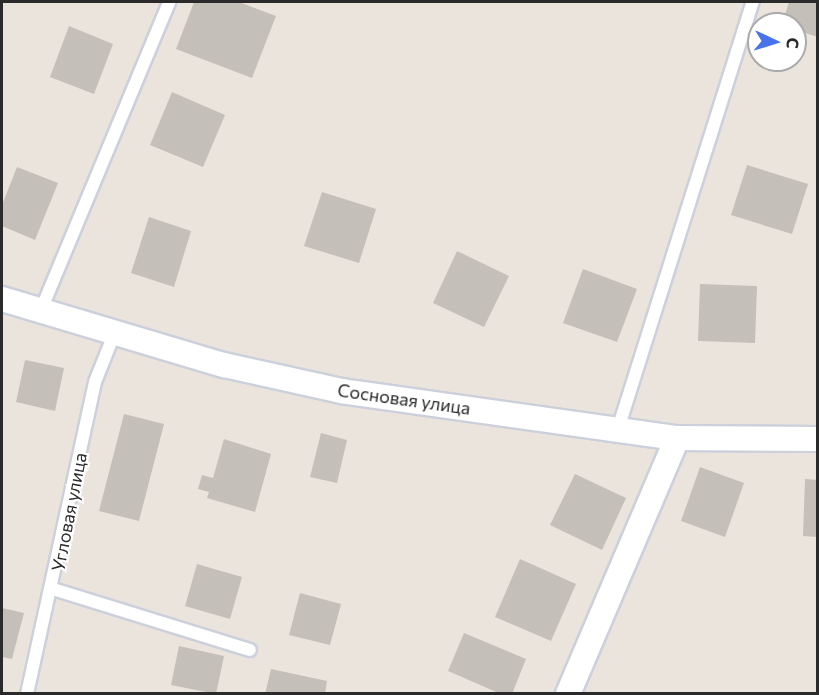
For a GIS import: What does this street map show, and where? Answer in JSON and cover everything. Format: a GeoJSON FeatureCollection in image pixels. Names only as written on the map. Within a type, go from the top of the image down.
{"type":"FeatureCollection","features":[{"type":"Feature","properties":{"kind":"street","name":"Сосновая улица"},"geometry":{"type":"LineString","coordinates":[[2,299],[224,365],[341,391],[677,438],[818,439]]}},
{"type":"Feature","properties":{"kind":"street"},"geometry":{"type":"LineString","coordinates":[[568,693],[677,438]]}},
{"type":"Feature","properties":{"kind":"lane"},"geometry":{"type":"LineString","coordinates":[[41,310],[169,2]]}},
{"type":"Feature","properties":{"kind":"lane"},"geometry":{"type":"LineString","coordinates":[[618,429],[753,2]]}},
{"type":"Feature","properties":{"kind":"lane","name":"Угловая улица"},"geometry":{"type":"LineString","coordinates":[[27,693],[54,589],[95,382],[115,332]]}},
{"type":"Feature","properties":{"kind":"lane"},"geometry":{"type":"LineString","coordinates":[[54,589],[250,650]]}},
{"type":"Feature","properties":{"kind":"building"},"geometry":{"type":"Polygon","coordinates":[[[194,2],[239,2],[276,16],[252,78],[176,49],[194,2]]]}},
{"type":"Feature","properties":{"kind":"building"},"geometry":{"type":"Polygon","coordinates":[[[789,2],[818,2],[818,37],[807,34],[807,12],[786,12],[789,2]]]}},
{"type":"Feature","properties":{"kind":"building"},"geometry":{"type":"Polygon","coordinates":[[[69,26],[113,44],[94,94],[50,77],[69,26]]]}},
{"type":"Feature","properties":{"kind":"building"},"geometry":{"type":"Polygon","coordinates":[[[172,92],[225,115],[203,167],[150,145],[172,92]]]}},
{"type":"Feature","properties":{"kind":"building"},"geometry":{"type":"Polygon","coordinates":[[[747,165],[808,184],[792,234],[731,215],[747,165]]]}},
{"type":"Feature","properties":{"kind":"building"},"geometry":{"type":"Polygon","coordinates":[[[17,167],[58,183],[35,240],[2,226],[2,205],[17,167]]]}},
{"type":"Feature","properties":{"kind":"building"},"geometry":{"type":"Polygon","coordinates":[[[322,192],[376,209],[359,263],[304,246],[322,192]]]}},
{"type":"Feature","properties":{"kind":"building"},"geometry":{"type":"Polygon","coordinates":[[[149,217],[191,231],[174,287],[131,273],[149,217]]]}},
{"type":"Feature","properties":{"kind":"building"},"geometry":{"type":"Polygon","coordinates":[[[457,251],[509,276],[484,327],[433,303],[457,251]]]}},
{"type":"Feature","properties":{"kind":"building"},"geometry":{"type":"Polygon","coordinates":[[[583,269],[637,289],[617,342],[563,323],[583,269]]]}},
{"type":"Feature","properties":{"kind":"building"},"geometry":{"type":"Polygon","coordinates":[[[700,284],[757,286],[755,343],[698,341],[700,284]]]}},
{"type":"Feature","properties":{"kind":"building"},"geometry":{"type":"Polygon","coordinates":[[[25,360],[64,368],[55,411],[16,402],[25,360]]]}},
{"type":"Feature","properties":{"kind":"building"},"geometry":{"type":"Polygon","coordinates":[[[124,414],[164,424],[139,521],[99,511],[124,414]]]}},
{"type":"Feature","properties":{"kind":"building"},"geometry":{"type":"Polygon","coordinates":[[[321,433],[347,440],[337,483],[310,477],[321,433]]]}},
{"type":"Feature","properties":{"kind":"building"},"geometry":{"type":"Polygon","coordinates":[[[224,439],[271,454],[255,512],[207,498],[209,492],[198,489],[202,475],[213,478],[224,439]]]}},
{"type":"Feature","properties":{"kind":"building"},"geometry":{"type":"Polygon","coordinates":[[[700,467],[744,483],[725,537],[681,521],[700,467]]]}},
{"type":"Feature","properties":{"kind":"building"},"geometry":{"type":"Polygon","coordinates":[[[575,474],[626,498],[602,550],[550,525],[575,474]]]}},
{"type":"Feature","properties":{"kind":"building"},"geometry":{"type":"Polygon","coordinates":[[[805,479],[818,480],[818,537],[803,536],[805,479]]]}},
{"type":"Feature","properties":{"kind":"building"},"geometry":{"type":"Polygon","coordinates":[[[520,559],[576,584],[551,641],[495,617],[520,559]]]}},
{"type":"Feature","properties":{"kind":"building"},"geometry":{"type":"Polygon","coordinates":[[[197,564],[242,577],[230,619],[185,606],[197,564]]]}},
{"type":"Feature","properties":{"kind":"building"},"geometry":{"type":"Polygon","coordinates":[[[300,593],[341,604],[330,645],[289,635],[300,593]]]}},
{"type":"Feature","properties":{"kind":"building"},"geometry":{"type":"Polygon","coordinates":[[[2,608],[24,613],[12,659],[2,657],[2,608]]]}},
{"type":"Feature","properties":{"kind":"building"},"geometry":{"type":"Polygon","coordinates":[[[464,633],[526,659],[512,694],[501,694],[448,671],[464,633]]]}},
{"type":"Feature","properties":{"kind":"building"},"geometry":{"type":"Polygon","coordinates":[[[179,646],[224,656],[216,694],[171,685],[179,646]]]}},
{"type":"Feature","properties":{"kind":"building"},"geometry":{"type":"Polygon","coordinates":[[[271,669],[327,681],[325,694],[265,694],[271,669]]]}}]}
